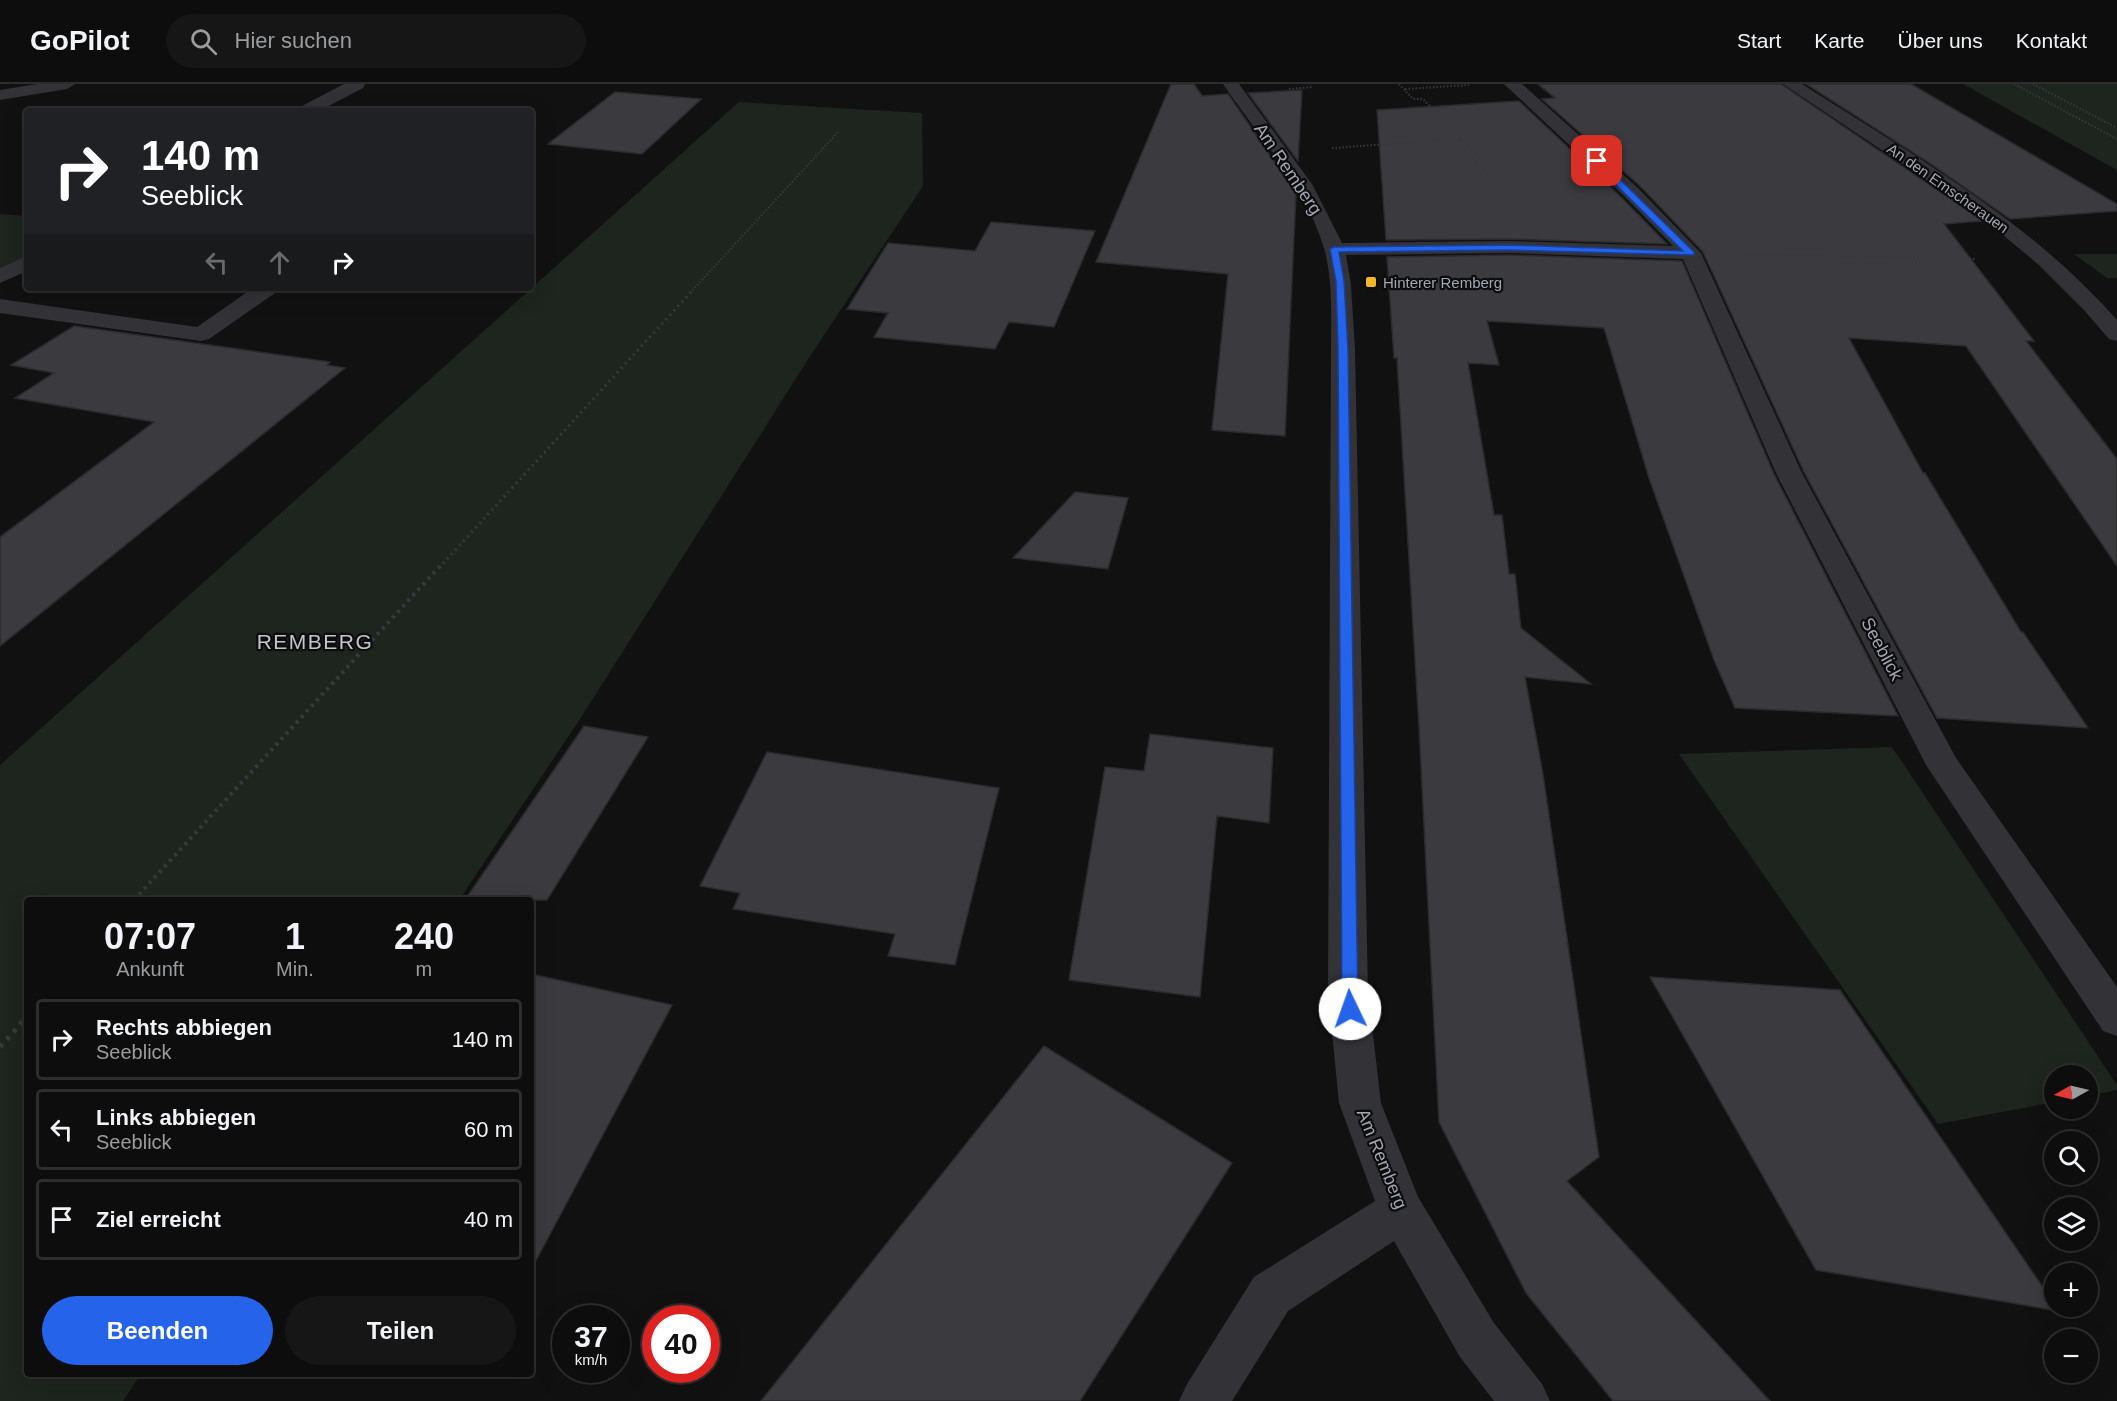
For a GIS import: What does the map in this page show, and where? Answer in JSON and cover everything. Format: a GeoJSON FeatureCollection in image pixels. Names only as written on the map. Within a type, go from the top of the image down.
{"type":"FeatureCollection","features":[{"type":"Feature","properties":{"kind":"street"},"geometry":{"type":"LineString","coordinates":[[0,95],[67,84]]}},
{"type":"Feature","properties":{"kind":"street"},"geometry":{"type":"LineString","coordinates":[[312,108],[357,84]]}},
{"type":"Feature","properties":{"kind":"street","name":"Am Remberg"},"geometry":{"type":"LineString","coordinates":[[1230,84],[1313,201],[1334,249],[1340,281],[1343,349],[1348,992],[1360,1103],[1401,1210],[1477,1340],[1525,1401]]}},
{"type":"Feature","properties":{"kind":"street","name":"Seeblick"},"geometry":{"type":"LineString","coordinates":[[1512,84],[1630,192],[1691,253],[1789,472],[1943,765],[2117,1019]]}},
{"type":"Feature","properties":{"kind":"street","name":"An den Emscherauen"},"geometry":{"type":"LineString","coordinates":[[1791,84],[1986,211],[2046,261],[2091,303],[2117,334]]}},
{"type":"Feature","properties":{"kind":"street"},"geometry":{"type":"LineString","coordinates":[[1334,249],[1560,249],[1691,253]]}},
{"type":"Feature","properties":{"kind":"street"},"geometry":{"type":"LineString","coordinates":[[0,277],[24,264]]}},
{"type":"Feature","properties":{"kind":"street"},"geometry":{"type":"LineString","coordinates":[[0,306],[201,334],[263,291]]}},
{"type":"Feature","properties":{"kind":"street"},"geometry":{"type":"LineString","coordinates":[[1204,1401],[1271,1294],[1401,1210]]}},
{"type":"Feature","properties":{"kind":"path"},"geometry":{"type":"LineString","coordinates":[[1309,84],[1312,87]]}},
{"type":"Feature","properties":{"kind":"path"},"geometry":{"type":"LineString","coordinates":[[1399,84],[1413,99],[1423,99],[1484,160],[1474,161],[1560,249]]}},
{"type":"Feature","properties":{"kind":"path"},"geometry":{"type":"LineString","coordinates":[[2014,84],[2117,139]]}},
{"type":"Feature","properties":{"kind":"path"},"geometry":{"type":"LineString","coordinates":[[2033,84],[2117,128]]}},
{"type":"Feature","properties":{"kind":"path"},"geometry":{"type":"LineString","coordinates":[[1404,89],[1472,85]]}},
{"type":"Feature","properties":{"kind":"path"},"geometry":{"type":"LineString","coordinates":[[137,897],[838,131]]}},
{"type":"Feature","properties":{"kind":"path"},"geometry":{"type":"LineString","coordinates":[[1278,152],[1463,139]]}},
{"type":"Feature","properties":{"kind":"path"},"geometry":{"type":"LineString","coordinates":[[1691,253],[1984,259]]}},
{"type":"Feature","properties":{"kind":"path"},"geometry":{"type":"LineString","coordinates":[[0,1047],[24,1020]]}},
{"type":"Feature","properties":{"kind":"shaded area"},"geometry":{"type":"Polygon","coordinates":[[[1963,84],[2117,84],[2117,170],[1963,84]]]}},
{"type":"Feature","properties":{"kind":"shaded area"},"geometry":{"type":"Polygon","coordinates":[[[739,102],[922,113],[923,186],[814,350],[580,719],[461,897],[24,897],[24,1377],[139,1377],[123,1401],[0,1401],[0,765],[528,291],[534,291],[534,286],[739,102]]]}},
{"type":"Feature","properties":{"kind":"shaded area"},"geometry":{"type":"Polygon","coordinates":[[[0,214],[24,216],[24,264],[0,277],[0,214]]]}},
{"type":"Feature","properties":{"kind":"shaded area"},"geometry":{"type":"Polygon","coordinates":[[[2074,254],[2117,254],[2117,278],[2107,278],[2074,254]]]}},
{"type":"Feature","properties":{"kind":"shaded area"},"geometry":{"type":"Polygon","coordinates":[[[1892,747],[2117,1085],[2117,1090],[2098,1094],[2098,1065],[2044,1065],[2044,1104],[1938,1124],[1679,754],[1892,747]]]}},
{"type":"Feature","properties":{"kind":"building"},"geometry":{"type":"Polygon","coordinates":[[[1171,84],[1194,84],[1202,96],[1228,94],[1296,193],[1285,436],[1212,430],[1228,274],[1096,262],[1171,84]]]}},
{"type":"Feature","properties":{"kind":"building"},"geometry":{"type":"Polygon","coordinates":[[[1538,84],[1781,84],[1983,221],[1944,224],[2034,341],[2026,341],[2117,459],[2117,566],[1966,346],[1849,338],[1923,473],[2021,632],[2088,728],[1937,718],[1804,472],[1703,252],[1640,186],[1542,99],[1555,98],[1538,84]]]}},
{"type":"Feature","properties":{"kind":"building"},"geometry":{"type":"Polygon","coordinates":[[[1806,84],[1911,84],[2117,204],[2117,211],[2010,219],[1928,162],[1806,84]]]}},
{"type":"Feature","properties":{"kind":"building"},"geometry":{"type":"Polygon","coordinates":[[[1302,90],[1298,161],[1248,93],[1302,90]]]}},
{"type":"Feature","properties":{"kind":"building"},"geometry":{"type":"Polygon","coordinates":[[[615,92],[701,99],[642,154],[548,144],[615,92]]]}},
{"type":"Feature","properties":{"kind":"building"},"geometry":{"type":"Polygon","coordinates":[[[1519,101],[1622,198],[1667,244],[1508,239],[1386,240],[1377,110],[1519,101]]]}},
{"type":"Feature","properties":{"kind":"building"},"geometry":{"type":"Polygon","coordinates":[[[991,222],[1095,231],[1054,327],[1009,322],[995,349],[874,337],[888,313],[847,309],[888,243],[975,251],[991,222]]]}},
{"type":"Feature","properties":{"kind":"building"},"geometry":{"type":"Polygon","coordinates":[[[1508,255],[1682,261],[1774,474],[1898,716],[1735,708],[1714,660],[1649,478],[1604,328],[1487,321],[1499,365],[1468,363],[1494,515],[1502,515],[1509,574],[1515,574],[1521,628],[1591,684],[1525,677],[1543,774],[1599,1157],[1567,1181],[1770,1401],[1613,1401],[1526,1293],[1439,1122],[1397,358],[1394,358],[1387,257],[1508,255]]]}},
{"type":"Feature","properties":{"kind":"building"},"geometry":{"type":"Polygon","coordinates":[[[74,326],[330,362],[327,365],[345,368],[0,646],[0,537],[154,422],[15,398],[54,373],[11,365],[74,326]]]}},
{"type":"Feature","properties":{"kind":"building"},"geometry":{"type":"Polygon","coordinates":[[[1075,492],[1128,498],[1108,569],[1013,558],[1075,492]]]}},
{"type":"Feature","properties":{"kind":"building"},"geometry":{"type":"Polygon","coordinates":[[[584,726],[648,737],[547,900],[534,900],[534,897],[467,897],[584,726]]]}},
{"type":"Feature","properties":{"kind":"building"},"geometry":{"type":"Polygon","coordinates":[[[1150,734],[1273,748],[1269,823],[1217,816],[1200,997],[1069,980],[1105,767],[1144,771],[1150,734]]]}},
{"type":"Feature","properties":{"kind":"building"},"geometry":{"type":"Polygon","coordinates":[[[767,752],[999,788],[955,965],[888,956],[895,934],[733,909],[740,893],[700,886],[767,752]]]}},
{"type":"Feature","properties":{"kind":"building"},"geometry":{"type":"Polygon","coordinates":[[[534,975],[672,1005],[534,1264],[534,975]]]}},
{"type":"Feature","properties":{"kind":"building"},"geometry":{"type":"Polygon","coordinates":[[[1650,977],[1840,990],[2044,1289],[2044,1308],[1816,1270],[1650,977]]]}},
{"type":"Feature","properties":{"kind":"building"},"geometry":{"type":"Polygon","coordinates":[[[1044,1046],[1232,1163],[1080,1401],[761,1401],[1044,1046]]]}},
{"type":"Feature","properties":{"kind":"place","name":"Hinterer Remberg"},"geometry":{"type":"Point","coordinates":[1371,282]}},
{"type":"Feature","properties":{"kind":"district","name":"REMBERG"},"geometry":{"type":"Point","coordinates":[315,641]}},
{"type":"Feature","properties":{"kind":"route"},"geometry":{"type":"LineString","coordinates":[[1350,1009],[1348,992],[1343,349],[1340,281],[1334,249],[1508,248],[1691,253],[1597,161]]}}]}
